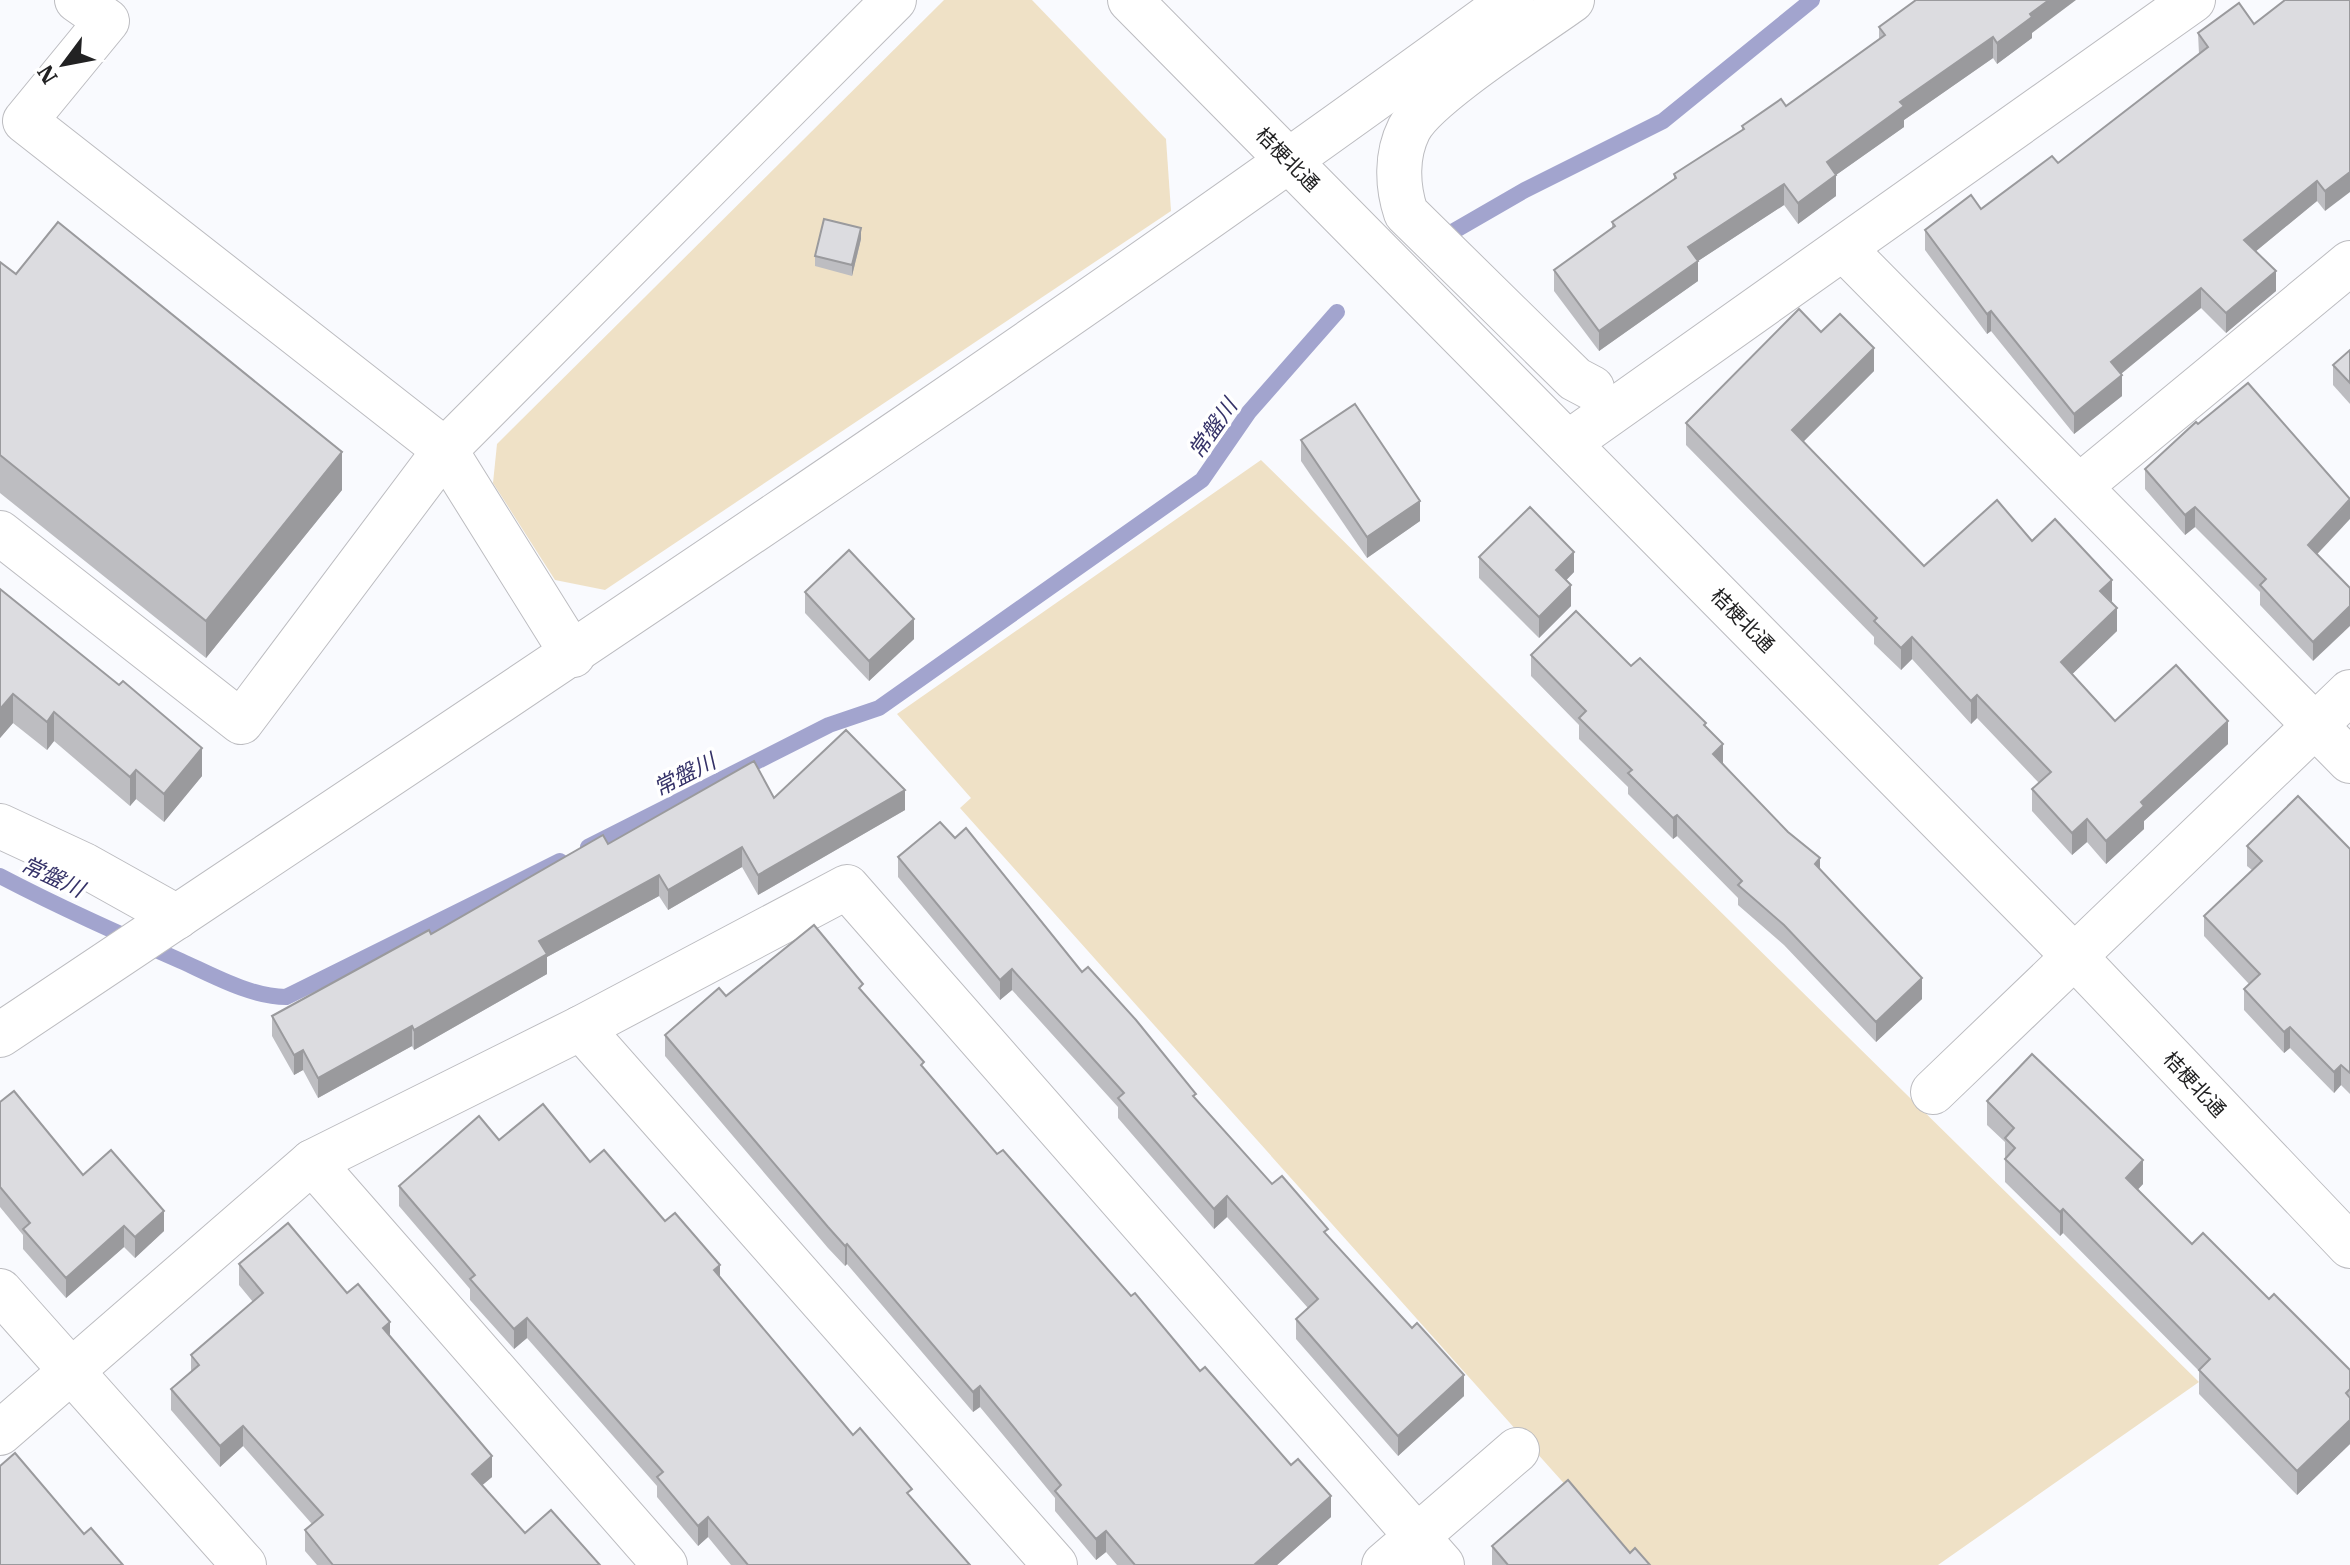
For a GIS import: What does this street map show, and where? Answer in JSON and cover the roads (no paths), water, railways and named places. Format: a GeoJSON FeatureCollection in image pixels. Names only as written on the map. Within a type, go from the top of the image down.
{"type":"FeatureCollection","features":[{"type":"Feature","properties":{"kind":"street"},"geometry":{"type":"LineString","coordinates":[[77,0],[107,21],[25,121],[445,450],[573,655]]}},
{"type":"Feature","properties":{"kind":"street"},"geometry":{"type":"LineString","coordinates":[[0,533],[241,722],[445,450],[894,0]]}},
{"type":"Feature","properties":{"kind":"street","name":"桔梗北通"},"geometry":{"type":"LineString","coordinates":[[1130,0],[2074,956],[2350,1246]]}},
{"type":"Feature","properties":{"kind":"street"},"geometry":{"type":"LineString","coordinates":[[0,1035],[573,655],[1291,161],[1511,0]]}},
{"type":"Feature","properties":{"kind":"street"},"geometry":{"type":"LineString","coordinates":[[1572,0],[1427,110],[1410,129],[1400,161],[1399,192],[1406,213],[1575,379],[1592,388]]}},
{"type":"Feature","properties":{"kind":"street"},"geometry":{"type":"LineString","coordinates":[[1568,443],[1845,250],[2193,0]]}},
{"type":"Feature","properties":{"kind":"street"},"geometry":{"type":"LineString","coordinates":[[1845,250],[2350,761]]}},
{"type":"Feature","properties":{"kind":"street"},"geometry":{"type":"LineString","coordinates":[[2080,486],[2350,263]]}},
{"type":"Feature","properties":{"kind":"street"},"geometry":{"type":"LineString","coordinates":[[1933,1092],[2350,692]]}},
{"type":"Feature","properties":{"kind":"street"},"geometry":{"type":"LineString","coordinates":[[0,826],[84,865],[164,925]]}},
{"type":"Feature","properties":{"kind":"street"},"geometry":{"type":"LineString","coordinates":[[0,1433],[312,1162],[581,1028],[847,887],[1429,1551]]}},
{"type":"Feature","properties":{"kind":"street"},"geometry":{"type":"LineString","coordinates":[[581,1028],[1055,1565]]}},
{"type":"Feature","properties":{"kind":"street"},"geometry":{"type":"LineString","coordinates":[[312,1162],[665,1565]]}},
{"type":"Feature","properties":{"kind":"street"},"geometry":{"type":"LineString","coordinates":[[0,1291],[244,1565]]}},
{"type":"Feature","properties":{"kind":"street"},"geometry":{"type":"LineString","coordinates":[[1384,1565],[1429,1551],[1517,1450]]}},
{"type":"Feature","properties":{"kind":"waterway","name":"常盤川"},"geometry":{"type":"LineString","coordinates":[[1454,231],[1525,190],[1663,121],[1812,0]]}},
{"type":"Feature","properties":{"kind":"waterway","name":"常盤川"},"geometry":{"type":"LineString","coordinates":[[588,847],[829,725],[879,708],[1202,480],[1249,412],[1337,312]]}},
{"type":"Feature","properties":{"kind":"waterway","name":"常盤川"},"geometry":{"type":"LineString","coordinates":[[0,876],[232,984],[259,993],[286,997],[560,861]]}}]}
